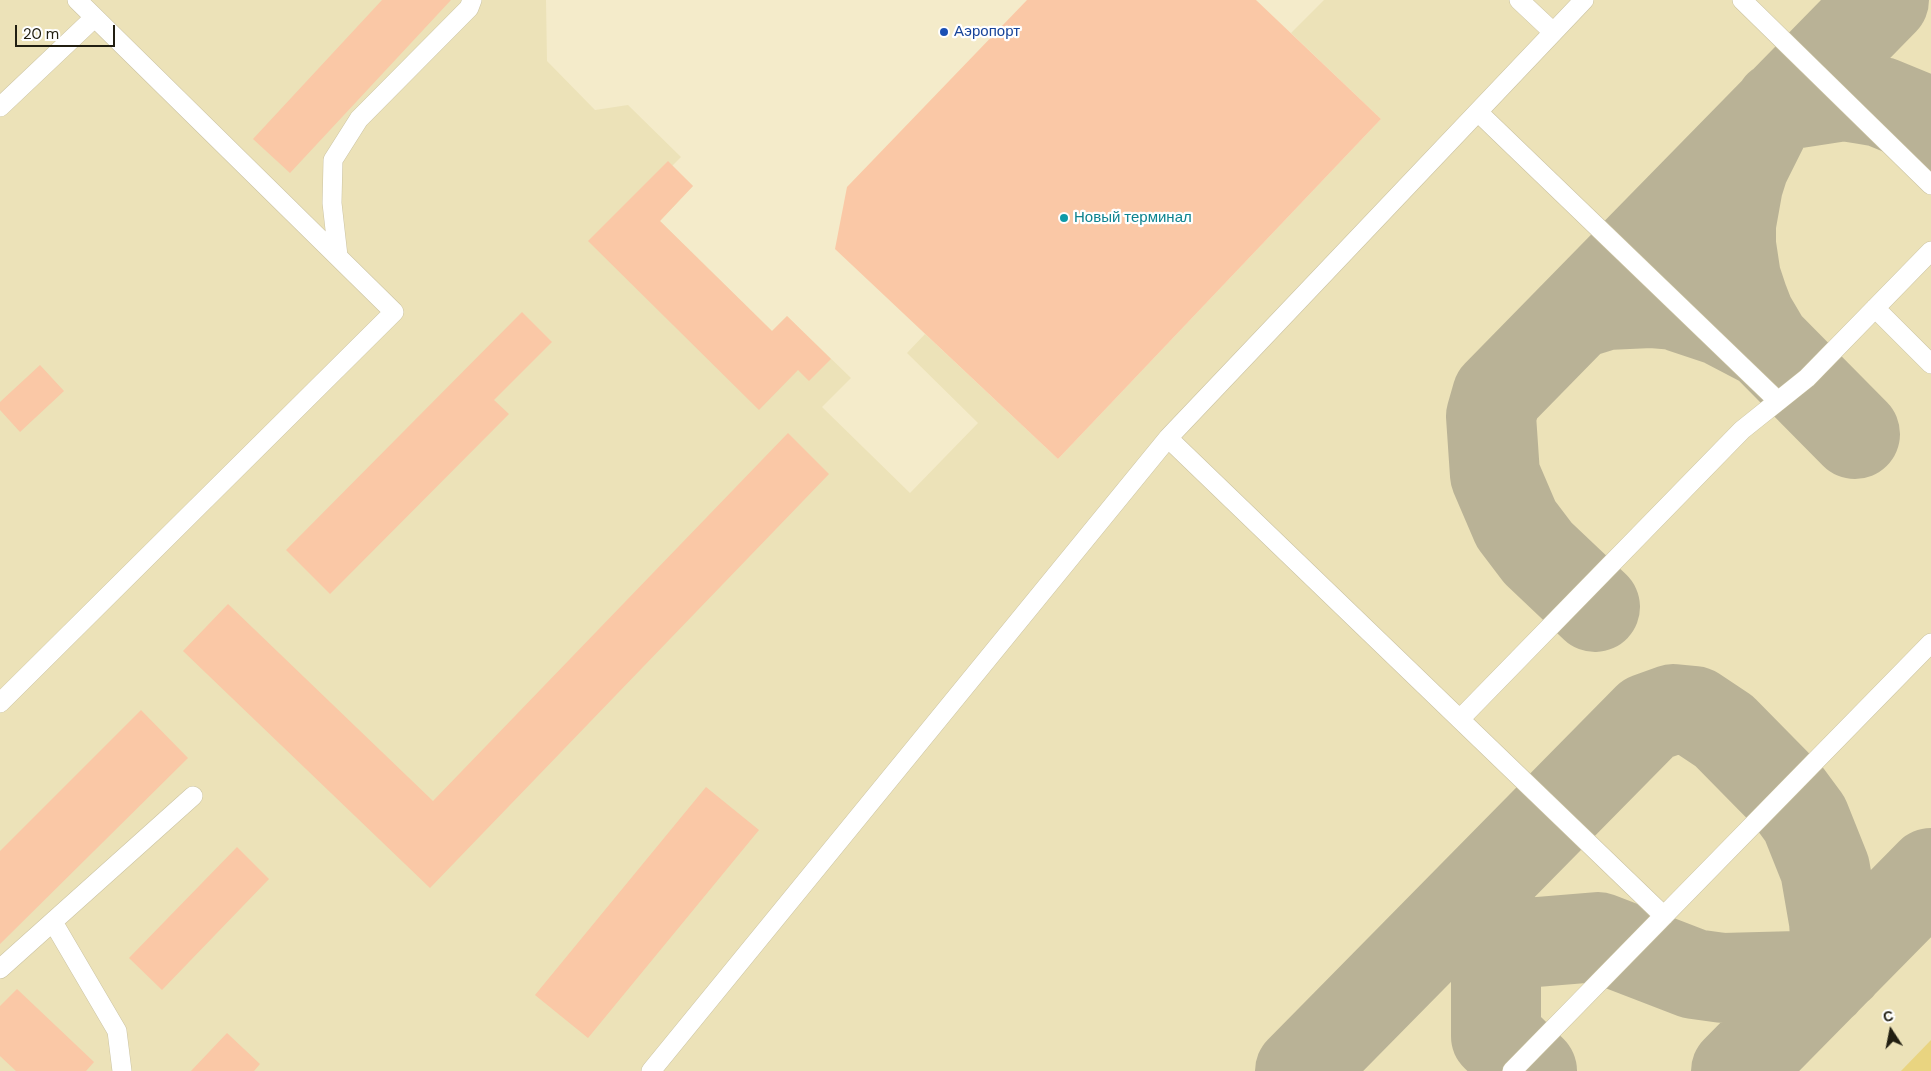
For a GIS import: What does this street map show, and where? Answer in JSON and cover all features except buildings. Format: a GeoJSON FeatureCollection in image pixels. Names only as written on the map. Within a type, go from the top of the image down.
{"type":"FeatureCollection","features":[{"type":"Feature","properties":{"kind":"lane"},"geometry":{"type":"LineString","coordinates":[[0,703],[394,312],[77,0]]}},
{"type":"Feature","properties":{"kind":"lane"},"geometry":{"type":"LineString","coordinates":[[338,256],[332,203],[333,160],[359,119],[469,8],[472,0]]}},
{"type":"Feature","properties":{"kind":"lane"},"geometry":{"type":"LineString","coordinates":[[1519,0],[1553,32]]}},
{"type":"Feature","properties":{"kind":"lane"},"geometry":{"type":"LineString","coordinates":[[651,1071],[1168,438],[1584,0]]}},
{"type":"Feature","properties":{"kind":"lane"},"geometry":{"type":"LineString","coordinates":[[1742,0],[1931,185]]}},
{"type":"Feature","properties":{"kind":"lane"},"geometry":{"type":"LineString","coordinates":[[0,107],[94,18]]}},
{"type":"Feature","properties":{"kind":"lane"},"geometry":{"type":"LineString","coordinates":[[1478,112],[1778,401]]}},
{"type":"Feature","properties":{"kind":"lane"},"geometry":{"type":"LineString","coordinates":[[1460,719],[1742,430],[1807,378],[1931,252]]}},
{"type":"Feature","properties":{"kind":"lane"},"geometry":{"type":"LineString","coordinates":[[1875,308],[1931,364]]}},
{"type":"Feature","properties":{"kind":"lane"},"geometry":{"type":"LineString","coordinates":[[1168,438],[1664,916]]}},
{"type":"Feature","properties":{"kind":"lane"},"geometry":{"type":"LineString","coordinates":[[1512,1071],[1931,643]]}},
{"type":"Feature","properties":{"kind":"lane"},"geometry":{"type":"LineString","coordinates":[[0,969],[193,796]]}},
{"type":"Feature","properties":{"kind":"lane"},"geometry":{"type":"LineString","coordinates":[[53,922],[117,1031],[122,1071]]}},
{"type":"Feature","properties":{"kind":"shaded area"},"geometry":{"type":"Polygon","coordinates":[[[0,0],[546,0],[547,61],[595,110],[628,105],[681,157],[672,166],[693,186],[660,221],[772,331],[787,316],[851,378],[822,407],[910,493],[978,423],[907,353],[925,334],[1058,459],[1381,119],[1291,33],[1324,0],[1931,0],[1931,1071],[0,1071],[0,0]]]}},
{"type":"Feature","properties":{"kind":"shaded area"},"geometry":{"type":"Polygon","coordinates":[[[1931,1040],[1931,1071],[1901,1071],[1931,1040]]]}},
{"type":"Feature","properties":{"kind":"taxiway"},"geometry":{"type":"LineString","coordinates":[[1595,607],[1538,553],[1516,524],[1495,475],[1491,416],[1497,395],[1884,0]]}},
{"type":"Feature","properties":{"kind":"taxiway"},"geometry":{"type":"LineString","coordinates":[[1779,106],[1844,96],[1881,102],[1920,118],[1931,126]]}},
{"type":"Feature","properties":{"kind":"taxiway"},"geometry":{"type":"LineString","coordinates":[[1764,126],[1744,166],[1738,185],[1731,224],[1731,245],[1736,278],[1743,299],[1750,317],[1766,344]]}},
{"type":"Feature","properties":{"kind":"taxiway"},"geometry":{"type":"LineString","coordinates":[[1577,314],[1606,305],[1650,303],[1674,305],[1722,321],[1766,344],[1855,434]]}},
{"type":"Feature","properties":{"kind":"taxiway"},"geometry":{"type":"LineString","coordinates":[[1300,1071],[1648,718],[1673,709],[1694,711],[1724,731],[1788,796],[1805,819],[1825,869],[1834,921],[1835,937],[1829,970],[1824,982]]}},
{"type":"Feature","properties":{"kind":"taxiway"},"geometry":{"type":"LineString","coordinates":[[1736,1071],[1931,873]]}},
{"type":"Feature","properties":{"kind":"taxiway"},"geometry":{"type":"LineString","coordinates":[[1537,942],[1598,937],[1694,974],[1723,978],[1798,976],[1840,966]]}},
{"type":"Feature","properties":{"kind":"taxiway"},"geometry":{"type":"LineString","coordinates":[[1496,974],[1496,1036],[1532,1071]]}},
{"type":"Feature","properties":{"kind":"place","name":"Аэропорт"},"geometry":{"type":"Point","coordinates":[944,32]}},
{"type":"Feature","properties":{"kind":"place","name":"Новый терминал"},"geometry":{"type":"Point","coordinates":[1064,218]}}]}
